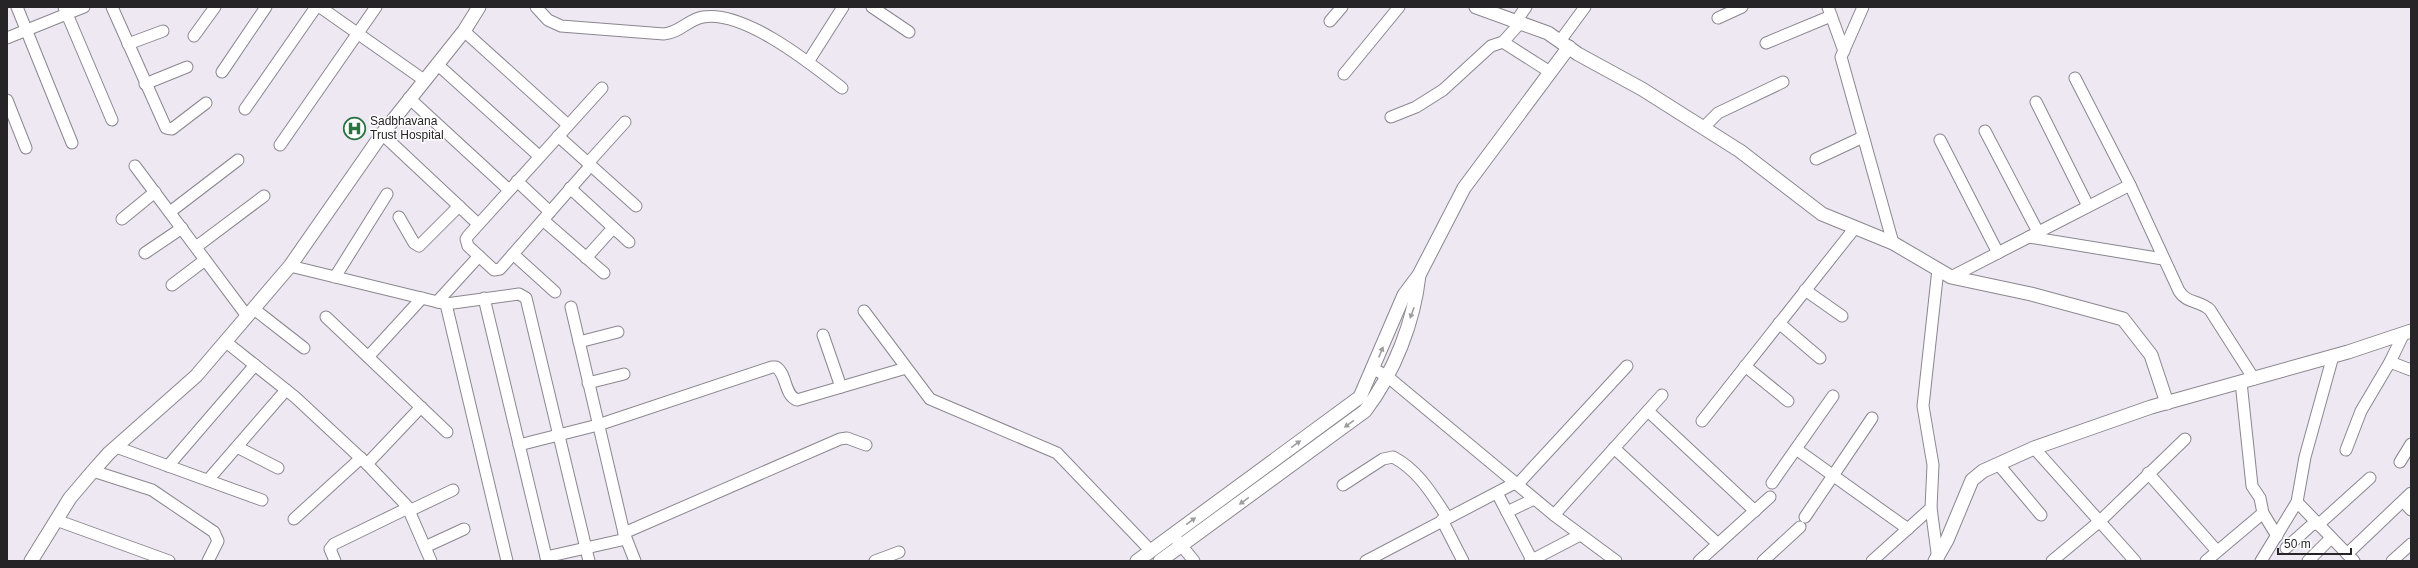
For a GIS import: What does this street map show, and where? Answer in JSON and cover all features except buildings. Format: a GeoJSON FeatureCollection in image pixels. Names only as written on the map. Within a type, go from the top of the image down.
{"type":"FeatureCollection","features":[{"type":"Feature","properties":{"kind":"street"},"geometry":{"type":"LineString","coordinates":[[17,7],[72,143]]}},
{"type":"Feature","properties":{"kind":"street"},"geometry":{"type":"LineString","coordinates":[[7,38],[27,30],[66,10],[84,7]]}},
{"type":"Feature","properties":{"kind":"street"},"geometry":{"type":"LineString","coordinates":[[112,7],[163,126],[169,129],[206,103]]}},
{"type":"Feature","properties":{"kind":"street"},"geometry":{"type":"LineString","coordinates":[[194,36],[215,7]]}},
{"type":"Feature","properties":{"kind":"street"},"geometry":{"type":"LineString","coordinates":[[222,72],[266,7]]}},
{"type":"Feature","properties":{"kind":"street"},"geometry":{"type":"LineString","coordinates":[[245,109],[316,7]]}},
{"type":"Feature","properties":{"kind":"street"},"geometry":{"type":"LineString","coordinates":[[320,7],[424,80]]}},
{"type":"Feature","properties":{"kind":"street"},"geometry":{"type":"LineString","coordinates":[[280,145],[376,7]]}},
{"type":"Feature","properties":{"kind":"street"},"geometry":{"type":"LineString","coordinates":[[31,561],[70,498],[93,471],[116,447],[196,376],[290,266],[382,134],[409,98],[464,31],[479,7]]}},
{"type":"Feature","properties":{"kind":"street"},"geometry":{"type":"LineString","coordinates":[[536,7],[548,20],[561,26],[664,34],[675,32],[703,17],[731,19],[747,25],[808,62],[842,88]]}},
{"type":"Feature","properties":{"kind":"street"},"geometry":{"type":"LineString","coordinates":[[808,62],[843,7]]}},
{"type":"Feature","properties":{"kind":"street"},"geometry":{"type":"LineString","coordinates":[[872,7],[909,32]]}},
{"type":"Feature","properties":{"kind":"street"},"geometry":{"type":"LineString","coordinates":[[1330,21],[1342,7]]}},
{"type":"Feature","properties":{"kind":"street"},"geometry":{"type":"LineString","coordinates":[[1344,74],[1399,7]]}},
{"type":"Feature","properties":{"kind":"street"},"geometry":{"type":"LineString","coordinates":[[1476,7],[1548,32],[1564,44],[1642,89],[1740,151],[1822,214],[1854,229],[1893,243],[1951,277],[2031,294],[2124,319],[2151,355],[2167,403]]}},
{"type":"Feature","properties":{"kind":"street"},"geometry":{"type":"LineString","coordinates":[[1392,117],[1416,107],[1443,90],[1491,46],[1503,42],[1519,21],[1526,7]]}},
{"type":"Feature","properties":{"kind":"street"},"geometry":{"type":"LineString","coordinates":[[1137,561],[1356,401],[1363,393],[1404,295],[1420,275],[1464,188],[1550,72],[1585,7]]}},
{"type":"Feature","properties":{"kind":"street"},"geometry":{"type":"LineString","coordinates":[[1718,18],[1742,7]]}},
{"type":"Feature","properties":{"kind":"street"},"geometry":{"type":"LineString","coordinates":[[1862,7],[1841,57],[1893,243]]}},
{"type":"Feature","properties":{"kind":"street"},"geometry":{"type":"LineString","coordinates":[[66,10],[112,120]]}},
{"type":"Feature","properties":{"kind":"street"},"geometry":{"type":"LineString","coordinates":[[1766,43],[1830,12],[1844,51]]}},
{"type":"Feature","properties":{"kind":"street"},"geometry":{"type":"LineString","coordinates":[[128,44],[163,31]]}},
{"type":"Feature","properties":{"kind":"street"},"geometry":{"type":"LineString","coordinates":[[464,31],[568,125]]}},
{"type":"Feature","properties":{"kind":"street"},"geometry":{"type":"LineString","coordinates":[[1503,42],[1550,72]]}},
{"type":"Feature","properties":{"kind":"street"},"geometry":{"type":"LineString","coordinates":[[437,64],[539,156]]}},
{"type":"Feature","properties":{"kind":"street"},"geometry":{"type":"LineString","coordinates":[[145,84],[187,67]]}},
{"type":"Feature","properties":{"kind":"street"},"geometry":{"type":"LineString","coordinates":[[2074,78],[2130,185],[2163,259],[2183,298],[2201,303],[2210,310],[2254,379]]}},
{"type":"Feature","properties":{"kind":"street"},"geometry":{"type":"LineString","coordinates":[[1702,128],[1718,113],[1783,82]]}},
{"type":"Feature","properties":{"kind":"street"},"geometry":{"type":"LineString","coordinates":[[602,88],[478,224],[466,239],[468,246],[497,270],[546,216],[625,122]]}},
{"type":"Feature","properties":{"kind":"street"},"geometry":{"type":"LineString","coordinates":[[409,98],[508,190]]}},
{"type":"Feature","properties":{"kind":"street"},"geometry":{"type":"LineString","coordinates":[[7,100],[26,148]]}},
{"type":"Feature","properties":{"kind":"street"},"geometry":{"type":"LineString","coordinates":[[2036,102],[2088,206]]}},
{"type":"Feature","properties":{"kind":"street"},"geometry":{"type":"LineString","coordinates":[[1985,131],[2034,234]]}},
{"type":"Feature","properties":{"kind":"street"},"geometry":{"type":"LineString","coordinates":[[382,134],[478,224]]}},
{"type":"Feature","properties":{"kind":"street"},"geometry":{"type":"LineString","coordinates":[[558,136],[636,206]]}},
{"type":"Feature","properties":{"kind":"street"},"geometry":{"type":"LineString","coordinates":[[1816,159],[1863,137]]}},
{"type":"Feature","properties":{"kind":"street"},"geometry":{"type":"LineString","coordinates":[[1940,140],[1998,253]]}},
{"type":"Feature","properties":{"kind":"street"},"geometry":{"type":"LineString","coordinates":[[170,212],[238,160]]}},
{"type":"Feature","properties":{"kind":"street"},"geometry":{"type":"LineString","coordinates":[[135,166],[205,260],[251,313],[304,348]]}},
{"type":"Feature","properties":{"kind":"street"},"geometry":{"type":"LineString","coordinates":[[517,180],[546,216],[586,258],[604,273]]}},
{"type":"Feature","properties":{"kind":"street"},"geometry":{"type":"LineString","coordinates":[[1951,277],[2130,185]]}},
{"type":"Feature","properties":{"kind":"street"},"geometry":{"type":"LineString","coordinates":[[570,188],[629,242]]}},
{"type":"Feature","properties":{"kind":"street"},"geometry":{"type":"LineString","coordinates":[[122,219],[155,192]]}},
{"type":"Feature","properties":{"kind":"street"},"geometry":{"type":"LineString","coordinates":[[335,277],[387,194]]}},
{"type":"Feature","properties":{"kind":"street"},"geometry":{"type":"LineString","coordinates":[[196,248],[264,196]]}},
{"type":"Feature","properties":{"kind":"street"},"geometry":{"type":"LineString","coordinates":[[399,217],[414,243],[419,246],[459,206]]}},
{"type":"Feature","properties":{"kind":"street"},"geometry":{"type":"LineString","coordinates":[[145,253],[182,228]]}},
{"type":"Feature","properties":{"kind":"street"},"geometry":{"type":"LineString","coordinates":[[586,258],[613,228]]}},
{"type":"Feature","properties":{"kind":"street"},"geometry":{"type":"LineString","coordinates":[[1702,421],[1854,229]]}},
{"type":"Feature","properties":{"kind":"street"},"geometry":{"type":"LineString","coordinates":[[2034,234],[2163,259]]}},
{"type":"Feature","properties":{"kind":"street"},"geometry":{"type":"LineString","coordinates":[[513,254],[555,292]]}},
{"type":"Feature","properties":{"kind":"street"},"geometry":{"type":"LineString","coordinates":[[442,303],[479,256]]}},
{"type":"Feature","properties":{"kind":"street"},"geometry":{"type":"LineString","coordinates":[[172,286],[205,260]]}},
{"type":"Feature","properties":{"kind":"street"},"geometry":{"type":"LineString","coordinates":[[290,266],[442,303],[519,294],[526,298],[589,561]]}},
{"type":"Feature","properties":{"kind":"street"},"geometry":{"type":"LineString","coordinates":[[1937,560],[1931,508],[1933,465],[1924,400],[1938,269]]}},
{"type":"Feature","properties":{"kind":"street"},"geometry":{"type":"LineString","coordinates":[[1160,561],[1355,420],[1372,402],[1388,377],[1415,305],[1420,275]]}},
{"type":"Feature","properties":{"kind":"street"},"geometry":{"type":"LineString","coordinates":[[1805,290],[1842,316]]}},
{"type":"Feature","properties":{"kind":"street"},"geometry":{"type":"LineString","coordinates":[[368,356],[422,298]]}},
{"type":"Feature","properties":{"kind":"street"},"geometry":{"type":"LineString","coordinates":[[484,298],[547,559],[625,536],[840,439],[847,438],[866,445]]}},
{"type":"Feature","properties":{"kind":"street"},"geometry":{"type":"LineString","coordinates":[[442,303],[507,561]]}},
{"type":"Feature","properties":{"kind":"street"},"geometry":{"type":"LineString","coordinates":[[571,307],[625,536],[635,561]]}},
{"type":"Feature","properties":{"kind":"street"},"geometry":{"type":"LineString","coordinates":[[864,311],[924,393],[936,404],[1057,453],[1151,551]]}},
{"type":"Feature","properties":{"kind":"street"},"geometry":{"type":"LineString","coordinates":[[326,317],[447,432]]}},
{"type":"Feature","properties":{"kind":"street"},"geometry":{"type":"LineString","coordinates":[[1779,324],[1820,358]]}},
{"type":"Feature","properties":{"kind":"street"},"geometry":{"type":"LineString","coordinates":[[579,342],[618,332]]}},
{"type":"Feature","properties":{"kind":"street"},"geometry":{"type":"LineString","coordinates":[[1937,560],[1972,480],[1983,472],[2034,448],[2167,403],[2333,356],[2407,332]]}},
{"type":"Feature","properties":{"kind":"street"},"geometry":{"type":"LineString","coordinates":[[2346,450],[2361,411],[2407,332]]}},
{"type":"Feature","properties":{"kind":"street"},"geometry":{"type":"LineString","coordinates":[[823,335],[842,387]]}},
{"type":"Feature","properties":{"kind":"street"},"geometry":{"type":"LineString","coordinates":[[226,342],[286,390],[364,461],[408,510],[431,561]]}},
{"type":"Feature","properties":{"kind":"street"},"geometry":{"type":"LineString","coordinates":[[2261,561],[2297,502],[2305,457],[2333,356]]}},
{"type":"Feature","properties":{"kind":"street"},"geometry":{"type":"LineString","coordinates":[[2390,362],[2411,370]]}},
{"type":"Feature","properties":{"kind":"street"},"geometry":{"type":"LineString","coordinates":[[168,466],[255,365]]}},
{"type":"Feature","properties":{"kind":"street"},"geometry":{"type":"LineString","coordinates":[[1366,561],[1497,492],[1516,484],[1627,366]]}},
{"type":"Feature","properties":{"kind":"street"},"geometry":{"type":"LineString","coordinates":[[1745,366],[1788,401]]}},
{"type":"Feature","properties":{"kind":"street"},"geometry":{"type":"LineString","coordinates":[[519,444],[598,425],[772,367],[776,367],[780,370],[791,397],[797,400],[906,368]]}},
{"type":"Feature","properties":{"kind":"street"},"geometry":{"type":"LineString","coordinates":[[1374,369],[1388,377],[1580,536],[1616,561]]}},
{"type":"Feature","properties":{"kind":"street"},"geometry":{"type":"LineString","coordinates":[[588,383],[624,374]]}},
{"type":"Feature","properties":{"kind":"street"},"geometry":{"type":"LineString","coordinates":[[2241,382],[2252,486],[2260,498],[2263,513],[2277,536]]}},
{"type":"Feature","properties":{"kind":"street"},"geometry":{"type":"LineString","coordinates":[[208,480],[286,390]]}},
{"type":"Feature","properties":{"kind":"street"},"geometry":{"type":"LineString","coordinates":[[1554,515],[1662,396]]}},
{"type":"Feature","properties":{"kind":"street"},"geometry":{"type":"LineString","coordinates":[[1772,483],[1833,396]]}},
{"type":"Feature","properties":{"kind":"street"},"geometry":{"type":"LineString","coordinates":[[294,519],[364,461],[421,407]]}},
{"type":"Feature","properties":{"kind":"street"},"geometry":{"type":"LineString","coordinates":[[1648,411],[1755,511]]}},
{"type":"Feature","properties":{"kind":"street"},"geometry":{"type":"LineString","coordinates":[[1763,561],[1803,522],[1872,418]]}},
{"type":"Feature","properties":{"kind":"street"},"geometry":{"type":"LineString","coordinates":[[2052,561],[2100,521],[2148,473],[2185,439]]}},
{"type":"Feature","properties":{"kind":"street"},"geometry":{"type":"LineString","coordinates":[[2400,462],[2411,444]]}},
{"type":"Feature","properties":{"kind":"street"},"geometry":{"type":"LineString","coordinates":[[116,447],[262,500]]}},
{"type":"Feature","properties":{"kind":"street"},"geometry":{"type":"LineString","coordinates":[[236,448],[278,468]]}},
{"type":"Feature","properties":{"kind":"street"},"geometry":{"type":"LineString","coordinates":[[1614,448],[1718,544]]}},
{"type":"Feature","properties":{"kind":"street"},"geometry":{"type":"LineString","coordinates":[[2034,448],[2135,561]]}},
{"type":"Feature","properties":{"kind":"street"},"geometry":{"type":"LineString","coordinates":[[1796,449],[1908,528]]}},
{"type":"Feature","properties":{"kind":"street"},"geometry":{"type":"LineString","coordinates":[[1344,485],[1383,459],[1393,457],[1403,462],[1422,480],[1445,519],[1463,561]]}},
{"type":"Feature","properties":{"kind":"street"},"geometry":{"type":"LineString","coordinates":[[1999,465],[2041,515]]}},
{"type":"Feature","properties":{"kind":"street"},"geometry":{"type":"LineString","coordinates":[[93,471],[152,490],[214,532],[218,541],[208,561]]}},
{"type":"Feature","properties":{"kind":"street"},"geometry":{"type":"LineString","coordinates":[[2148,473],[2217,551]]}},
{"type":"Feature","properties":{"kind":"street"},"geometry":{"type":"LineString","coordinates":[[2286,548],[2370,478]]}},
{"type":"Feature","properties":{"kind":"street"},"geometry":{"type":"LineString","coordinates":[[335,561],[330,549],[334,544],[453,490]]}},
{"type":"Feature","properties":{"kind":"street"},"geometry":{"type":"LineString","coordinates":[[1497,492],[1531,560],[1580,536]]}},
{"type":"Feature","properties":{"kind":"street"},"geometry":{"type":"LineString","coordinates":[[1699,561],[1770,497]]}},
{"type":"Feature","properties":{"kind":"street"},"geometry":{"type":"LineString","coordinates":[[1507,512],[1534,499]]}},
{"type":"Feature","properties":{"kind":"street"},"geometry":{"type":"LineString","coordinates":[[2297,502],[2330,538],[2350,557],[2409,502]]}},
{"type":"Feature","properties":{"kind":"street"},"geometry":{"type":"LineString","coordinates":[[1875,560],[1931,508]]}},
{"type":"Feature","properties":{"kind":"street"},"geometry":{"type":"LineString","coordinates":[[2206,561],[2263,513]]}},
{"type":"Feature","properties":{"kind":"street"},"geometry":{"type":"LineString","coordinates":[[56,520],[169,561]]}},
{"type":"Feature","properties":{"kind":"street"},"geometry":{"type":"LineString","coordinates":[[425,547],[464,529]]}},
{"type":"Feature","properties":{"kind":"street"},"geometry":{"type":"LineString","coordinates":[[1172,535],[1194,561]]}},
{"type":"Feature","properties":{"kind":"street"},"geometry":{"type":"LineString","coordinates":[[2308,561],[2330,538]]}},
{"type":"Feature","properties":{"kind":"street"},"geometry":{"type":"LineString","coordinates":[[2392,561],[2411,544]]}},
{"type":"Feature","properties":{"kind":"street"},"geometry":{"type":"LineString","coordinates":[[138,561],[145,552]]}},
{"type":"Feature","properties":{"kind":"street"},"geometry":{"type":"LineString","coordinates":[[876,561],[899,552]]}},
{"type":"Feature","properties":{"kind":"place","name":"Sadbhavana Trust Hospital"},"geometry":{"type":"Point","coordinates":[354,128]}}]}
